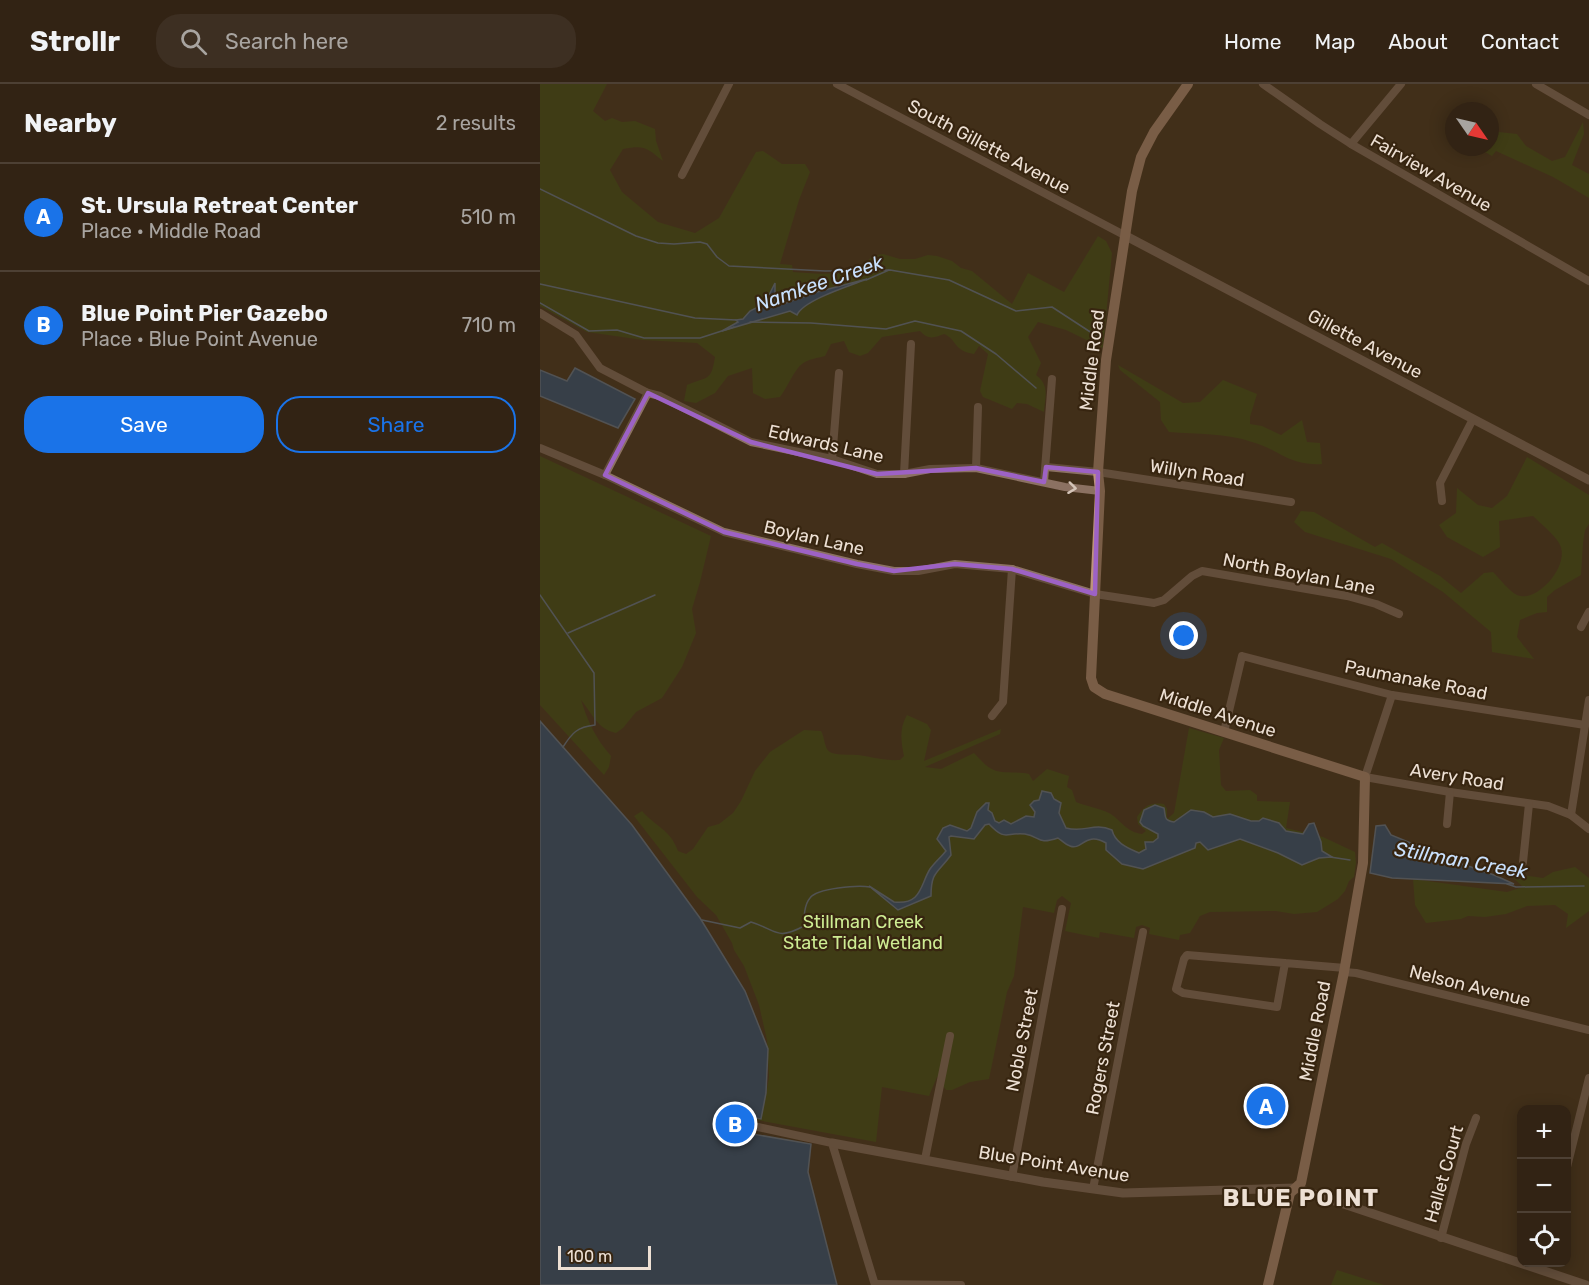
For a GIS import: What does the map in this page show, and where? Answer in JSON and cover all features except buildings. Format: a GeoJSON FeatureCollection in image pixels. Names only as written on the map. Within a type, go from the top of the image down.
{"type":"FeatureCollection","features":[{"type":"Feature","properties":{"kind":"main road","name":"Middle Road"},"geometry":{"type":"LineString","coordinates":[[1091,656],[1100,491],[1098,472],[1106,360],[1132,191],[1142,157],[1154,132],[1188,84]]}},
{"type":"Feature","properties":{"kind":"main road","name":"Middle Avenue"},"geometry":{"type":"LineString","coordinates":[[1091,656],[1092,683],[1098,691],[1365,777]]}},
{"type":"Feature","properties":{"kind":"main road","name":"Middle Road"},"geometry":{"type":"LineString","coordinates":[[1268,1285],[1290,1193],[1301,1183],[1344,970],[1363,863],[1365,777]]}},
{"type":"Feature","properties":{"kind":"street"},"geometry":{"type":"LineString","coordinates":[[682,175],[729,84]]}},
{"type":"Feature","properties":{"kind":"street","name":"South Gillette Avenue"},"geometry":{"type":"LineString","coordinates":[[837,84],[1126,236]]}},
{"type":"Feature","properties":{"kind":"street","name":"Fairview Avenue"},"geometry":{"type":"LineString","coordinates":[[1263,84],[1351,144],[1589,281]]}},
{"type":"Feature","properties":{"kind":"street"},"geometry":{"type":"LineString","coordinates":[[1351,144],[1401,84]]}},
{"type":"Feature","properties":{"kind":"street"},"geometry":{"type":"LineString","coordinates":[[1536,84],[1588,112]]}},
{"type":"Feature","properties":{"kind":"street","name":"Gillette Avenue"},"geometry":{"type":"LineString","coordinates":[[1126,236],[1589,480]]}},
{"type":"Feature","properties":{"kind":"street","name":"Edwards Lane"},"geometry":{"type":"LineString","coordinates":[[540,313],[576,335],[600,368],[751,442],[832,459],[877,474],[976,468],[1065,487],[1100,491]]}},
{"type":"Feature","properties":{"kind":"street"},"geometry":{"type":"LineString","coordinates":[[904,474],[911,344]]}},
{"type":"Feature","properties":{"kind":"street"},"geometry":{"type":"LineString","coordinates":[[832,459],[839,373]]}},
{"type":"Feature","properties":{"kind":"street"},"geometry":{"type":"LineString","coordinates":[[1044,482],[1052,379]]}},
{"type":"Feature","properties":{"kind":"street"},"geometry":{"type":"LineString","coordinates":[[604,475],[648,393]]}},
{"type":"Feature","properties":{"kind":"street"},"geometry":{"type":"LineString","coordinates":[[976,468],[978,407]]}},
{"type":"Feature","properties":{"kind":"street"},"geometry":{"type":"LineString","coordinates":[[1442,501],[1440,483],[1473,419]]}},
{"type":"Feature","properties":{"kind":"street","name":"Boylan Lane"},"geometry":{"type":"LineString","coordinates":[[540,448],[604,475],[724,532],[894,571],[956,564],[1012,569],[1095,594]]}},
{"type":"Feature","properties":{"kind":"street","name":"Willyn Road"},"geometry":{"type":"LineString","coordinates":[[1046,467],[1098,472],[1291,502]]}},
{"type":"Feature","properties":{"kind":"street"},"geometry":{"type":"LineString","coordinates":[[992,716],[1003,702],[1012,569]]}},
{"type":"Feature","properties":{"kind":"street","name":"North Boylan Lane"},"geometry":{"type":"LineString","coordinates":[[1095,594],[1154,603],[1164,600],[1192,576],[1202,571],[1347,596],[1376,604],[1399,614]]}},
{"type":"Feature","properties":{"kind":"street"},"geometry":{"type":"LineString","coordinates":[[1581,627],[1589,612]]}},
{"type":"Feature","properties":{"kind":"street","name":"Paumanake Road"},"geometry":{"type":"LineString","coordinates":[[1224,732],[1242,656],[1392,695],[1585,725]]}},
{"type":"Feature","properties":{"kind":"street"},"geometry":{"type":"LineString","coordinates":[[1365,777],[1392,695]]}},
{"type":"Feature","properties":{"kind":"street"},"geometry":{"type":"LineString","coordinates":[[1589,700],[1571,815],[1589,830]]}},
{"type":"Feature","properties":{"kind":"street","name":"Avery Road"},"geometry":{"type":"LineString","coordinates":[[1365,777],[1545,806],[1571,815]]}},
{"type":"Feature","properties":{"kind":"street"},"geometry":{"type":"LineString","coordinates":[[1447,824],[1450,792]]}},
{"type":"Feature","properties":{"kind":"street"},"geometry":{"type":"LineString","coordinates":[[1523,862],[1529,804]]}},
{"type":"Feature","properties":{"kind":"street","name":"Noble Street"},"geometry":{"type":"LineString","coordinates":[[1012,1177],[1062,909]]}},
{"type":"Feature","properties":{"kind":"street","name":"Rogers Street"},"geometry":{"type":"LineString","coordinates":[[1093,1189],[1143,932]]}},
{"type":"Feature","properties":{"kind":"street","name":"Nelson Avenue"},"geometry":{"type":"LineString","coordinates":[[1285,963],[1277,1007],[1183,993],[1176,989],[1187,956],[1285,963],[1344,970],[1589,1030]]}},
{"type":"Feature","properties":{"kind":"street"},"geometry":{"type":"LineString","coordinates":[[924,1159],[950,1036]]}},
{"type":"Feature","properties":{"kind":"street"},"geometry":{"type":"LineString","coordinates":[[1569,1159],[1589,1078]]}},
{"type":"Feature","properties":{"kind":"street","name":"Hallet Court"},"geometry":{"type":"LineString","coordinates":[[1442,1238],[1466,1143],[1476,1118]]}},
{"type":"Feature","properties":{"kind":"street","name":"Blue Point Avenue"},"geometry":{"type":"LineString","coordinates":[[758,1127],[1012,1177],[1124,1193],[1296,1188],[1442,1238],[1517,1260]]}},
{"type":"Feature","properties":{"kind":"street"},"geometry":{"type":"LineString","coordinates":[[832,1143],[875,1284],[961,1285]]}},
{"type":"Feature","properties":{"kind":"street","name":"Blue Point Avenue"},"geometry":{"type":"LineString","coordinates":[[1543,1267],[1586,1285]]}},
{"type":"Feature","properties":{"kind":"highlighted area"},"geometry":{"type":"Polygon","coordinates":[[[648,393],[751,442],[877,474],[976,468],[1044,482],[1046,467],[1098,472],[1095,594],[1012,569],[955,564],[894,571],[724,532],[605,475],[648,393]]]}},
{"type":"Feature","properties":{"kind":"green space"},"geometry":{"type":"Polygon","coordinates":[[[540,84],[607,84],[593,111],[605,121],[612,118],[622,122],[635,121],[655,129],[656,141],[663,161],[644,148],[623,149],[610,170],[622,192],[658,222],[695,233],[719,218],[756,152],[763,151],[782,164],[805,164],[810,172],[780,264],[792,265],[793,272],[825,274],[847,271],[865,263],[872,256],[883,254],[900,259],[937,256],[972,271],[1012,304],[1028,273],[1064,292],[1098,236],[1106,241],[1112,253],[1103,348],[1066,330],[1038,322],[1028,337],[1041,363],[1036,375],[1045,387],[1044,412],[1027,404],[1017,403],[1012,409],[983,397],[980,391],[988,354],[979,346],[974,354],[962,350],[944,334],[931,337],[920,331],[882,337],[868,353],[860,356],[849,352],[844,341],[831,344],[825,356],[807,361],[799,367],[780,397],[765,399],[753,393],[752,368],[728,376],[715,393],[696,403],[684,401],[687,385],[707,377],[714,365],[715,357],[697,343],[643,340],[587,332],[540,306],[540,84]]]}},
{"type":"Feature","properties":{"kind":"green space"},"geometry":{"type":"Polygon","coordinates":[[[1583,122],[1584,134],[1572,165],[1589,174],[1589,198],[1553,177],[1499,152],[1499,132],[1517,134],[1526,146],[1552,161],[1565,157],[1583,122]]]}},
{"type":"Feature","properties":{"kind":"green space"},"geometry":{"type":"Polygon","coordinates":[[[1118,365],[1183,403],[1200,402],[1223,380],[1257,394],[1250,424],[1262,426],[1281,435],[1302,420],[1307,442],[1320,443],[1322,464],[1301,463],[1262,445],[1242,439],[1211,434],[1169,432],[1161,420],[1160,402],[1120,370],[1118,365]]]}},
{"type":"Feature","properties":{"kind":"green space"},"geometry":{"type":"Polygon","coordinates":[[[540,456],[711,536],[692,609],[696,633],[682,667],[662,698],[636,712],[616,733],[599,724],[581,700],[593,730],[611,756],[609,767],[604,775],[540,705],[540,456]]]}},
{"type":"Feature","properties":{"kind":"green space"},"geometry":{"type":"Polygon","coordinates":[[[1527,457],[1589,495],[1589,524],[1585,530],[1581,575],[1547,597],[1547,612],[1537,613],[1520,620],[1517,637],[1534,659],[1492,652],[1491,632],[1443,592],[1391,559],[1305,532],[1294,522],[1301,511],[1314,512],[1375,547],[1382,543],[1440,576],[1461,593],[1484,573],[1493,572],[1517,595],[1534,594],[1543,588],[1557,571],[1562,552],[1556,539],[1533,516],[1499,521],[1500,547],[1483,557],[1447,537],[1439,525],[1456,513],[1457,488],[1478,505],[1492,508],[1507,496],[1527,457]]]}},
{"type":"Feature","properties":{"kind":"green space","name":"Stillman Creek State Tidal Wetland"},"geometry":{"type":"Polygon","coordinates":[[[907,715],[927,724],[931,730],[924,761],[1001,729],[1000,734],[925,767],[941,769],[974,753],[991,769],[1029,774],[1033,781],[1047,769],[1069,776],[1067,787],[1072,790],[1076,802],[1109,813],[1128,828],[1142,834],[1146,831],[1138,824],[1137,817],[1151,804],[1164,804],[1167,809],[1167,819],[1174,813],[1189,728],[1224,738],[1219,750],[1221,785],[1226,791],[1250,790],[1257,795],[1257,801],[1290,802],[1286,828],[1323,837],[1355,852],[1354,877],[1338,899],[1317,912],[1294,914],[1276,911],[1210,912],[1200,916],[1190,933],[1180,935],[1179,940],[1149,934],[1150,928],[1142,925],[1136,927],[1134,938],[1100,932],[1099,938],[1065,931],[1071,903],[1062,896],[1057,900],[1054,913],[1023,907],[1014,976],[1007,992],[989,1079],[970,1082],[952,1090],[946,1090],[943,1086],[945,1078],[937,1077],[929,1096],[882,1087],[876,1142],[757,1120],[766,1095],[769,1077],[767,1040],[759,1005],[744,966],[716,915],[697,897],[634,816],[642,811],[667,833],[678,851],[686,854],[693,849],[708,827],[719,824],[733,813],[755,771],[770,752],[804,730],[821,731],[828,750],[833,753],[900,760],[904,756],[902,730],[907,715]]]}},
{"type":"Feature","properties":{"kind":"green space"},"geometry":{"type":"Polygon","coordinates":[[[1575,867],[1589,878],[1589,911],[1566,928],[1568,914],[1555,905],[1527,906],[1506,914],[1485,917],[1468,916],[1461,919],[1426,923],[1415,905],[1413,879],[1507,892],[1523,887],[1508,873],[1543,878],[1553,872],[1575,867]]]}},
{"type":"Feature","properties":{"kind":"green space"},"geometry":{"type":"Polygon","coordinates":[[[1337,1270],[1384,1285],[1331,1285],[1337,1270]]]}},
{"type":"Feature","properties":{"kind":"water"},"geometry":{"type":"Polygon","coordinates":[[[867,279],[808,304],[797,315],[790,311],[722,331],[762,305],[765,296],[769,295],[775,283],[775,295],[783,304],[817,292],[867,279]]]}},
{"type":"Feature","properties":{"kind":"water"},"geometry":{"type":"Polygon","coordinates":[[[575,368],[635,399],[618,428],[540,396],[540,370],[567,381],[575,368]]]}},
{"type":"Feature","properties":{"kind":"water"},"geometry":{"type":"Polygon","coordinates":[[[540,721],[632,825],[700,918],[745,991],[768,1049],[766,1093],[761,1119],[724,1113],[718,1134],[733,1137],[735,1131],[811,1144],[808,1172],[837,1285],[540,1285],[540,721]]]}},
{"type":"Feature","properties":{"kind":"water"},"geometry":{"type":"Polygon","coordinates":[[[1042,791],[1051,793],[1054,799],[1061,803],[1059,813],[1066,828],[1100,827],[1112,830],[1119,842],[1139,853],[1146,849],[1145,842],[1153,842],[1158,838],[1158,834],[1140,822],[1144,810],[1155,805],[1164,808],[1167,819],[1174,822],[1191,810],[1204,812],[1213,817],[1230,814],[1251,821],[1259,821],[1263,818],[1279,823],[1286,831],[1303,834],[1309,824],[1314,823],[1322,851],[1332,857],[1319,858],[1302,865],[1240,839],[1208,850],[1200,842],[1196,843],[1195,848],[1143,869],[1122,864],[1106,850],[1106,843],[1099,840],[1089,840],[1074,847],[1058,838],[1043,841],[1025,834],[1003,835],[989,824],[985,825],[974,839],[949,837],[951,855],[934,877],[931,896],[898,910],[869,886],[894,902],[910,900],[919,893],[930,869],[946,851],[937,839],[943,828],[950,825],[967,831],[971,828],[977,812],[986,803],[989,803],[988,810],[999,823],[1004,820],[1011,824],[1026,816],[1034,817],[1035,812],[1030,805],[1039,800],[1042,791]]]}},
{"type":"Feature","properties":{"kind":"water"},"geometry":{"type":"Polygon","coordinates":[[[1385,825],[1391,835],[1431,853],[1514,884],[1392,878],[1370,873],[1376,826],[1385,825]]]}},
{"type":"Feature","properties":{"kind":"waterway"},"geometry":{"type":"LineString","coordinates":[[540,189],[636,236],[658,243],[700,242],[707,244],[717,257],[729,266],[825,271],[890,270],[949,280],[1016,311],[1052,307],[1098,337]]}},
{"type":"Feature","properties":{"kind":"waterway","name":"Namkee Creek"},"geometry":{"type":"LineString","coordinates":[[866,280],[889,270]]}},
{"type":"Feature","properties":{"kind":"waterway","name":"Namkee Creek"},"geometry":{"type":"LineString","coordinates":[[540,284],[695,318],[736,320]]}},
{"type":"Feature","properties":{"kind":"waterway","name":"Namkee Creek"},"geometry":{"type":"LineString","coordinates":[[540,303],[589,331],[617,330],[644,338],[700,338],[734,327]]}},
{"type":"Feature","properties":{"kind":"waterway","name":"Namkee Creek"},"geometry":{"type":"LineString","coordinates":[[750,322],[811,323],[886,329],[915,321],[961,331],[996,354],[1036,388]]}},
{"type":"Feature","properties":{"kind":"waterway"},"geometry":{"type":"LineString","coordinates":[[540,595],[594,673],[595,725],[584,727],[576,732],[563,747]]}},
{"type":"Feature","properties":{"kind":"waterway"},"geometry":{"type":"LineString","coordinates":[[568,633],[655,595]]}},
{"type":"Feature","properties":{"kind":"waterway","name":"Stillman Creek"},"geometry":{"type":"LineString","coordinates":[[1330,857],[1350,860]]}},
{"type":"Feature","properties":{"kind":"waterway","name":"Stillman Creek"},"geometry":{"type":"LineString","coordinates":[[1507,884],[1516,887],[1584,886]]}},
{"type":"Feature","properties":{"kind":"waterway","name":"Stillman Creek"},"geometry":{"type":"LineString","coordinates":[[702,920],[740,928],[751,922],[777,933],[788,933],[804,926],[807,904],[814,895],[838,888],[870,887]]}},
{"type":"Feature","properties":{"kind":"place","name":"St. Ursula Retreat Center"},"geometry":{"type":"Point","coordinates":[1266,1106]}},
{"type":"Feature","properties":{"kind":"place","name":"Blue Point Pier Gazebo"},"geometry":{"type":"Point","coordinates":[735,1124]}},
{"type":"Feature","properties":{"kind":"district","name":"BLUE POINT"},"geometry":{"type":"Point","coordinates":[1301,1198]}}]}
